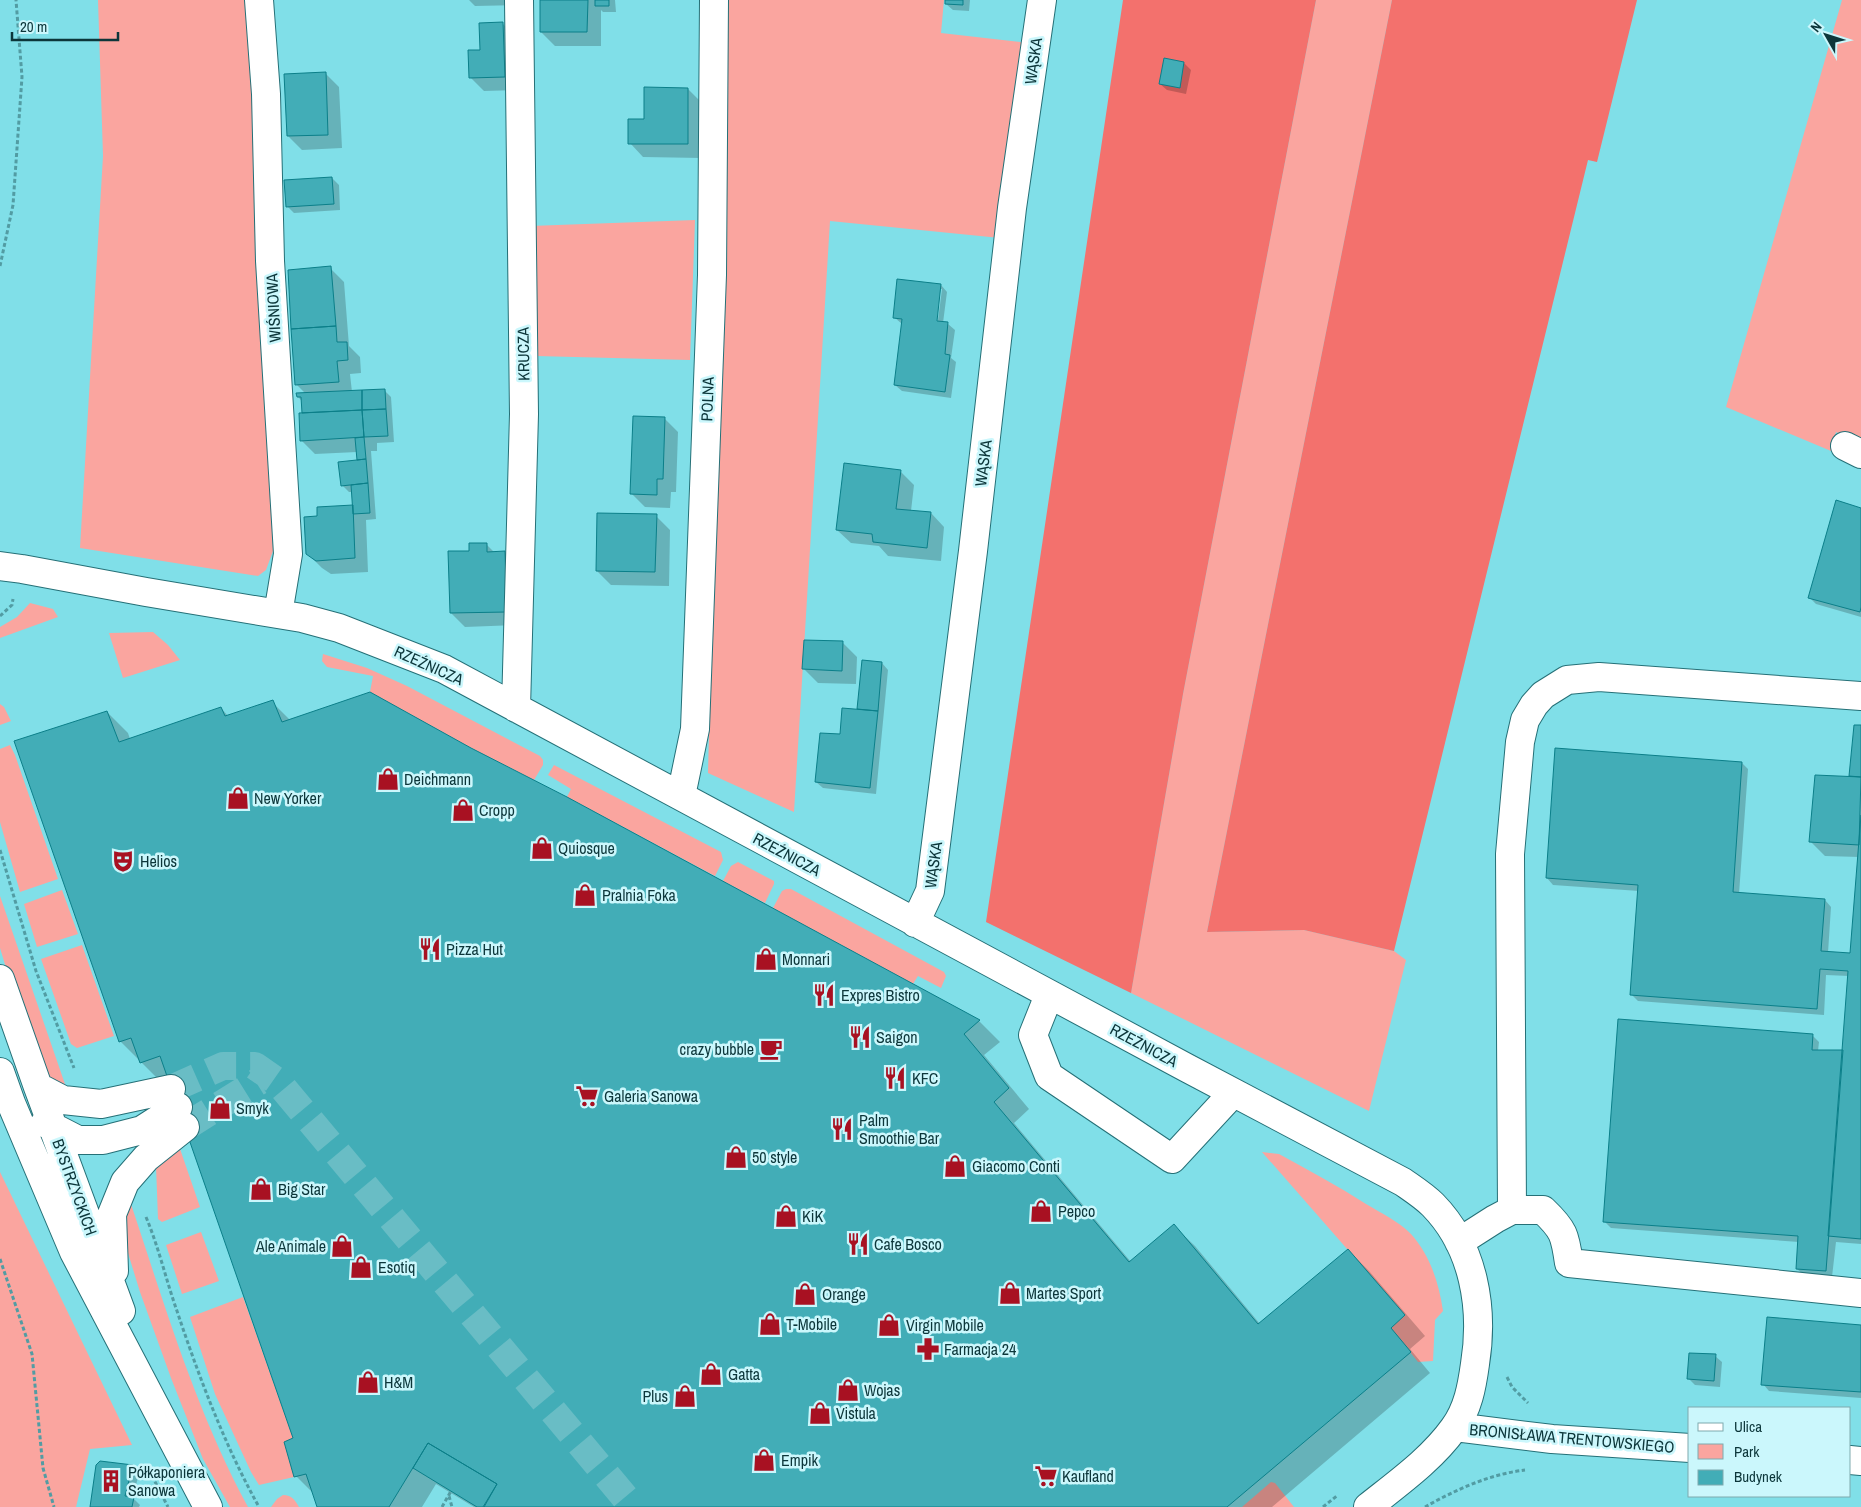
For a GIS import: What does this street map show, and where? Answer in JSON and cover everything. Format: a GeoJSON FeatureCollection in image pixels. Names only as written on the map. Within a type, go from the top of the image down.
{"type":"FeatureCollection","features":[{"type":"Feature","properties":{"kind":"street","name":"WIŚNIOWA"},"geometry":{"type":"LineString","coordinates":[[259,0],[266,94],[270,261],[288,554],[278,614]]}},
{"type":"Feature","properties":{"kind":"street","name":"KRUCZA"},"geometry":{"type":"LineString","coordinates":[[516,708],[524,414],[519,0]]}},
{"type":"Feature","properties":{"kind":"street","name":"POLNA"},"geometry":{"type":"LineString","coordinates":[[681,796],[695,729],[712,275],[714,0]]}},
{"type":"Feature","properties":{"kind":"street","name":"WĄSKA"},"geometry":{"type":"LineString","coordinates":[[915,923],[930,891],[1012,208],[1042,0]]}},
{"type":"Feature","properties":{"kind":"street","name":"RZEŹNICZA"},"geometry":{"type":"LineString","coordinates":[[0,566],[22,568],[146,592],[302,618],[339,628],[444,668],[1049,995],[1403,1182],[1432,1204],[1448,1222],[1459,1242],[1471,1268],[1478,1304],[1478,1344],[1471,1394],[1455,1427],[1429,1457],[1368,1507]]}},
{"type":"Feature","properties":{"kind":"street"},"geometry":{"type":"LineString","coordinates":[[1512,1210],[1510,854],[1520,742],[1525,720],[1534,705],[1555,686],[1567,680],[1599,677],[1861,696]]}},
{"type":"Feature","properties":{"kind":"street","name":"BYSTRZYCKICH"},"geometry":{"type":"LineString","coordinates":[[0,979],[115,1293],[150,1395]]}},
{"type":"Feature","properties":{"kind":"street"},"geometry":{"type":"LineString","coordinates":[[1049,995],[1033,1035],[1049,1076],[1172,1158],[1233,1093]]}},
{"type":"Feature","properties":{"kind":"street","name":"BYSTRZYCKICH"},"geometry":{"type":"LineString","coordinates":[[0,1072],[11,1103],[74,1252],[208,1507]]}},
{"type":"Feature","properties":{"kind":"street"},"geometry":{"type":"LineString","coordinates":[[38,1087],[63,1100],[178,1108]]}},
{"type":"Feature","properties":{"kind":"street"},"geometry":{"type":"LineString","coordinates":[[11,1103],[53,1128],[78,1140],[103,1140],[142,1130],[178,1108]]}},
{"type":"Feature","properties":{"kind":"street"},"geometry":{"type":"LineString","coordinates":[[115,1293],[112,1214],[125,1182],[146,1158],[178,1108]]}},
{"type":"Feature","properties":{"kind":"street"},"geometry":{"type":"LineString","coordinates":[[1459,1242],[1512,1210],[1543,1210],[1558,1224],[1566,1240],[1570,1263],[1861,1293]]}},
{"type":"Feature","properties":{"kind":"street","name":"BRONISŁAWA TRENTOWSKIEGO"},"geometry":{"type":"LineString","coordinates":[[1455,1427],[1552,1438],[1688,1448]]}},
{"type":"Feature","properties":{"kind":"path"},"geometry":{"type":"LineString","coordinates":[[0,266],[13,205],[22,77],[16,0]]}},
{"type":"Feature","properties":{"kind":"path"},"geometry":{"type":"LineString","coordinates":[[0,1258],[32,1354],[43,1468],[54,1507]]}},
{"type":"Feature","properties":{"kind":"path"},"geometry":{"type":"LineString","coordinates":[[1425,1507],[1505,1472],[1530,1470]]}},
{"type":"Feature","properties":{"kind":"path"},"geometry":{"type":"LineString","coordinates":[[1323,1507],[1344,1489]]}},
{"type":"Feature","properties":{"kind":"path"},"geometry":{"type":"LineString","coordinates":[[442,1507],[450,1493],[452,1507]]}},
{"type":"Feature","properties":{"kind":"green space"},"geometry":{"type":"Polygon","coordinates":[[[98,0],[248,0],[273,551],[266,570],[258,576],[80,548],[103,156],[98,0]]]}},
{"type":"Feature","properties":{"kind":"green space"},"geometry":{"type":"Polygon","coordinates":[[[728,0],[944,0],[941,33],[1029,43],[1000,238],[830,221],[794,812],[708,773],[728,0]]]}},
{"type":"Feature","properties":{"kind":"green space"},"geometry":{"type":"Polygon","coordinates":[[[1316,0],[1392,0],[1207,932],[1304,930],[1394,951],[1406,960],[1369,1111],[1131,993],[1183,694],[1316,0]]]}},
{"type":"Feature","properties":{"kind":"green space"},"geometry":{"type":"Polygon","coordinates":[[[1842,0],[1861,0],[1861,445],[1836,432],[1831,451],[1726,407],[1842,0]]]}},
{"type":"Feature","properties":{"kind":"green space"},"geometry":{"type":"Polygon","coordinates":[[[695,220],[690,360],[536,356],[530,226],[695,220]]]}},
{"type":"Feature","properties":{"kind":"green space"},"geometry":{"type":"Polygon","coordinates":[[[30,603],[53,609],[58,617],[0,638],[0,627],[17,617],[30,603]]]}},
{"type":"Feature","properties":{"kind":"green space"},"geometry":{"type":"Polygon","coordinates":[[[153,632],[168,645],[180,660],[123,678],[109,633],[153,632]]]}},
{"type":"Feature","properties":{"kind":"green space"},"geometry":{"type":"Polygon","coordinates":[[[323,654],[367,668],[407,686],[540,756],[543,760],[543,765],[534,780],[471,748],[370,692],[373,676],[327,667],[322,661],[323,654]]]}},
{"type":"Feature","properties":{"kind":"green space"},"geometry":{"type":"Polygon","coordinates":[[[0,704],[4,707],[11,721],[0,725],[0,704]]]}},
{"type":"Feature","properties":{"kind":"green space"},"geometry":{"type":"Polygon","coordinates":[[[10,745],[58,879],[20,892],[0,822],[0,749],[10,745]]]}},
{"type":"Feature","properties":{"kind":"green space"},"geometry":{"type":"Polygon","coordinates":[[[554,765],[721,852],[723,860],[715,876],[567,797],[571,789],[548,775],[554,765]]]}},
{"type":"Feature","properties":{"kind":"green space"},"geometry":{"type":"Polygon","coordinates":[[[738,862],[774,881],[765,903],[723,881],[731,866],[738,862]]]}},
{"type":"Feature","properties":{"kind":"green space"},"geometry":{"type":"Polygon","coordinates":[[[791,889],[944,972],[946,976],[941,988],[918,976],[913,984],[773,908],[782,891],[791,889]]]}},
{"type":"Feature","properties":{"kind":"green space"},"geometry":{"type":"Polygon","coordinates":[[[62,890],[78,934],[37,947],[24,904],[62,890]]]}},
{"type":"Feature","properties":{"kind":"green space"},"geometry":{"type":"Polygon","coordinates":[[[0,896],[66,1087],[55,1083],[44,1073],[14,994],[0,948],[0,896]]]}},
{"type":"Feature","properties":{"kind":"green space"},"geometry":{"type":"Polygon","coordinates":[[[82,945],[114,1036],[77,1048],[71,1044],[41,959],[82,945]]]}},
{"type":"Feature","properties":{"kind":"green space"},"geometry":{"type":"Polygon","coordinates":[[[179,1146],[200,1207],[162,1222],[158,1219],[156,1166],[179,1146]]]}},
{"type":"Feature","properties":{"kind":"green space"},"geometry":{"type":"Polygon","coordinates":[[[1262,1152],[1279,1154],[1334,1184],[1401,1225],[1418,1242],[1433,1270],[1443,1311],[1435,1320],[1433,1361],[1418,1362],[1391,1328],[1405,1315],[1262,1152]]]}},
{"type":"Feature","properties":{"kind":"green space"},"geometry":{"type":"Polygon","coordinates":[[[0,1172],[132,1445],[90,1449],[76,1507],[0,1507],[0,1172]]]}},
{"type":"Feature","properties":{"kind":"green space"},"geometry":{"type":"Polygon","coordinates":[[[129,1198],[196,1394],[229,1470],[248,1507],[230,1507],[203,1459],[171,1378],[140,1292],[124,1240],[125,1213],[129,1198]]]}},
{"type":"Feature","properties":{"kind":"green space"},"geometry":{"type":"Polygon","coordinates":[[[201,1232],[219,1281],[182,1294],[166,1245],[201,1232]]]}},
{"type":"Feature","properties":{"kind":"green space"},"geometry":{"type":"Polygon","coordinates":[[[243,1297],[293,1438],[294,1477],[259,1485],[251,1472],[215,1394],[190,1317],[243,1297]]]}},
{"type":"Feature","properties":{"kind":"green space"},"geometry":{"type":"Polygon","coordinates":[[[1271,1482],[1275,1483],[1294,1507],[1242,1507],[1271,1482]]]}},
{"type":"Feature","properties":{"kind":"green space"},"geometry":{"type":"Polygon","coordinates":[[[283,1495],[293,1498],[299,1507],[271,1507],[283,1495]]]}},
{"type":"Feature","properties":{"kind":"shaded area"},"geometry":{"type":"Polygon","coordinates":[[[1123,0],[1316,0],[1183,694],[1131,993],[986,922],[1123,0]]]}},
{"type":"Feature","properties":{"kind":"shaded area"},"geometry":{"type":"Polygon","coordinates":[[[1392,0],[1637,0],[1597,162],[1588,160],[1394,951],[1304,930],[1207,932],[1392,0]]]}},
{"type":"Feature","properties":{"kind":"building"},"geometry":{"type":"Polygon","coordinates":[[[540,0],[588,0],[587,32],[540,32],[540,0]]]}},
{"type":"Feature","properties":{"kind":"building"},"geometry":{"type":"Polygon","coordinates":[[[595,0],[609,0],[609,6],[595,6],[595,0]]]}},
{"type":"Feature","properties":{"kind":"building"},"geometry":{"type":"Polygon","coordinates":[[[945,0],[963,0],[963,5],[945,4],[945,0]]]}},
{"type":"Feature","properties":{"kind":"building"},"geometry":{"type":"Polygon","coordinates":[[[503,22],[505,77],[469,78],[468,50],[480,50],[479,23],[503,22]]]}},
{"type":"Feature","properties":{"kind":"building"},"geometry":{"type":"Polygon","coordinates":[[[1164,58],[1184,62],[1180,88],[1159,84],[1164,58]]]}},
{"type":"Feature","properties":{"kind":"building"},"geometry":{"type":"Polygon","coordinates":[[[326,72],[328,135],[287,136],[284,74],[326,72]]]}},
{"type":"Feature","properties":{"kind":"building"},"geometry":{"type":"Polygon","coordinates":[[[644,87],[688,88],[688,144],[628,144],[628,119],[644,119],[644,87]]]}},
{"type":"Feature","properties":{"kind":"building"},"geometry":{"type":"Polygon","coordinates":[[[332,177],[334,204],[286,207],[284,180],[332,177]]]}},
{"type":"Feature","properties":{"kind":"building"},"geometry":{"type":"Polygon","coordinates":[[[331,266],[336,326],[291,329],[288,270],[331,266]]]}},
{"type":"Feature","properties":{"kind":"building"},"geometry":{"type":"Polygon","coordinates":[[[897,279],[941,284],[937,321],[948,322],[945,354],[950,355],[945,392],[894,385],[902,319],[893,318],[897,279]]]}},
{"type":"Feature","properties":{"kind":"building"},"geometry":{"type":"Polygon","coordinates":[[[336,326],[337,342],[347,342],[348,360],[337,361],[339,382],[295,385],[291,329],[336,326]]]}},
{"type":"Feature","properties":{"kind":"building"},"geometry":{"type":"Polygon","coordinates":[[[385,389],[386,409],[362,410],[362,390],[385,389]]]}},
{"type":"Feature","properties":{"kind":"building"},"geometry":{"type":"Polygon","coordinates":[[[362,390],[362,410],[302,413],[301,397],[297,397],[296,393],[362,390]]]}},
{"type":"Feature","properties":{"kind":"building"},"geometry":{"type":"Polygon","coordinates":[[[386,409],[388,436],[364,437],[362,410],[386,409]]]}},
{"type":"Feature","properties":{"kind":"building"},"geometry":{"type":"Polygon","coordinates":[[[362,410],[364,437],[300,441],[299,413],[362,410]]]}},
{"type":"Feature","properties":{"kind":"building"},"geometry":{"type":"Polygon","coordinates":[[[633,416],[665,417],[663,479],[657,479],[657,495],[630,494],[633,416]]]}},
{"type":"Feature","properties":{"kind":"building"},"geometry":{"type":"Polygon","coordinates":[[[364,437],[366,459],[357,460],[355,438],[364,437]]]}},
{"type":"Feature","properties":{"kind":"building"},"geometry":{"type":"Polygon","coordinates":[[[366,459],[368,483],[341,486],[338,462],[366,459]]]}},
{"type":"Feature","properties":{"kind":"building"},"geometry":{"type":"Polygon","coordinates":[[[844,463],[901,470],[896,509],[931,512],[927,548],[873,542],[872,534],[836,530],[844,463]]]}},
{"type":"Feature","properties":{"kind":"building"},"geometry":{"type":"Polygon","coordinates":[[[368,483],[370,513],[353,514],[351,485],[368,483]]]}},
{"type":"Feature","properties":{"kind":"building"},"geometry":{"type":"Polygon","coordinates":[[[1836,500],[1861,508],[1860,612],[1808,598],[1836,500]]]}},
{"type":"Feature","properties":{"kind":"building"},"geometry":{"type":"Polygon","coordinates":[[[353,505],[355,558],[316,561],[306,554],[304,517],[317,516],[317,507],[353,505]]]}},
{"type":"Feature","properties":{"kind":"building"},"geometry":{"type":"Polygon","coordinates":[[[597,513],[657,514],[655,572],[596,571],[597,513]]]}},
{"type":"Feature","properties":{"kind":"building"},"geometry":{"type":"Polygon","coordinates":[[[469,543],[487,543],[487,552],[505,551],[507,612],[450,613],[448,551],[469,551],[469,543]]]}},
{"type":"Feature","properties":{"kind":"building"},"geometry":{"type":"Polygon","coordinates":[[[804,640],[843,641],[842,671],[802,669],[804,640]]]}},
{"type":"Feature","properties":{"kind":"building"},"geometry":{"type":"Polygon","coordinates":[[[862,660],[882,662],[878,711],[857,709],[862,660]]]}},
{"type":"Feature","properties":{"kind":"building","name":"Galeria Sanowa"},"geometry":{"type":"Polygon","coordinates":[[[370,692],[980,1020],[964,1034],[1009,1088],[994,1102],[1129,1262],[1174,1224],[1258,1324],[1348,1249],[1405,1315],[1391,1328],[1411,1352],[1227,1507],[484,1507],[497,1484],[428,1443],[389,1507],[317,1507],[306,1474],[294,1477],[284,1442],[293,1438],[160,1056],[140,1063],[131,1038],[119,1042],[14,741],[107,711],[119,742],[221,707],[225,716],[273,700],[282,722],[370,692]]]}},
{"type":"Feature","properties":{"kind":"building"},"geometry":{"type":"Polygon","coordinates":[[[842,708],[878,711],[870,788],[815,782],[820,733],[840,734],[842,708]]]}},
{"type":"Feature","properties":{"kind":"building"},"geometry":{"type":"Polygon","coordinates":[[[1854,725],[1861,725],[1861,777],[1849,776],[1854,725]]]}},
{"type":"Feature","properties":{"kind":"building"},"geometry":{"type":"Polygon","coordinates":[[[1555,748],[1742,762],[1733,892],[1825,899],[1821,951],[1850,953],[1861,815],[1861,1239],[1828,1236],[1848,971],[1820,969],[1817,1009],[1630,995],[1638,885],[1546,878],[1555,748]]]}},
{"type":"Feature","properties":{"kind":"building"},"geometry":{"type":"Polygon","coordinates":[[[1815,775],[1861,777],[1859,845],[1809,842],[1815,775]]]}},
{"type":"Feature","properties":{"kind":"building"},"geometry":{"type":"Polygon","coordinates":[[[1618,1019],[1813,1034],[1812,1050],[1843,1050],[1826,1271],[1796,1269],[1798,1236],[1603,1222],[1618,1019]]]}},
{"type":"Feature","properties":{"kind":"building"},"geometry":{"type":"Polygon","coordinates":[[[1767,1317],[1861,1325],[1861,1392],[1761,1385],[1767,1317]]]}},
{"type":"Feature","properties":{"kind":"building"},"geometry":{"type":"Polygon","coordinates":[[[1689,1353],[1716,1354],[1714,1381],[1687,1379],[1689,1353]]]}},
{"type":"Feature","properties":{"kind":"building"},"geometry":{"type":"Polygon","coordinates":[[[428,1443],[497,1484],[483,1507],[477,1507],[413,1468],[428,1443]]]}},
{"type":"Feature","properties":{"kind":"building","name":"Półkaponiera Sanowa"},"geometry":{"type":"Polygon","coordinates":[[[100,1461],[133,1465],[125,1496],[134,1497],[132,1507],[90,1507],[96,1465],[100,1461]]]}},
{"type":"Feature","properties":{"kind":"tunnel"},"geometry":{"type":"LineString","coordinates":[[171,1089],[223,1066],[255,1066],[278,1082],[633,1507]]}},
{"type":"Feature","properties":{"kind":"tunnel"},"geometry":{"type":"LineString","coordinates":[[185,1127],[259,1081]]}},
{"type":"Feature","properties":{"kind":"place","name":"Deichmann"},"geometry":{"type":"Point","coordinates":[388,779]}},
{"type":"Feature","properties":{"kind":"place","name":"New Yorker"},"geometry":{"type":"Point","coordinates":[238,798]}},
{"type":"Feature","properties":{"kind":"place","name":"Cropp"},"geometry":{"type":"Point","coordinates":[463,810]}},
{"type":"Feature","properties":{"kind":"place","name":"Quiosque"},"geometry":{"type":"Point","coordinates":[542,848]}},
{"type":"Feature","properties":{"kind":"place","name":"Helios"},"geometry":{"type":"Point","coordinates":[123,861]}},
{"type":"Feature","properties":{"kind":"place","name":"Pralnia Foka"},"geometry":{"type":"Point","coordinates":[585,895]}},
{"type":"Feature","properties":{"kind":"place","name":"Pizza Hut"},"geometry":{"type":"Point","coordinates":[430,949]}},
{"type":"Feature","properties":{"kind":"place","name":"Monnari"},"geometry":{"type":"Point","coordinates":[766,959]}},
{"type":"Feature","properties":{"kind":"place","name":"Expres Bistro"},"geometry":{"type":"Point","coordinates":[824,995]}},
{"type":"Feature","properties":{"kind":"place","name":"Saigon"},"geometry":{"type":"Point","coordinates":[860,1037]}},
{"type":"Feature","properties":{"kind":"place","name":"crazy bubble"},"geometry":{"type":"Point","coordinates":[771,1049]}},
{"type":"Feature","properties":{"kind":"place","name":"KFC"},"geometry":{"type":"Point","coordinates":[895,1078]}},
{"type":"Feature","properties":{"kind":"place","name":"Galeria Sanowa"},"geometry":{"type":"Point","coordinates":[587,1096]}},
{"type":"Feature","properties":{"kind":"place","name":"Smyk"},"geometry":{"type":"Point","coordinates":[220,1108]}},
{"type":"Feature","properties":{"kind":"place","name":"Palm Smoothie Bar"},"geometry":{"type":"Point","coordinates":[842,1129]}},
{"type":"Feature","properties":{"kind":"place","name":"50 style"},"geometry":{"type":"Point","coordinates":[736,1157]}},
{"type":"Feature","properties":{"kind":"place","name":"Giacomo Conti"},"geometry":{"type":"Point","coordinates":[955,1166]}},
{"type":"Feature","properties":{"kind":"place","name":"Big Star"},"geometry":{"type":"Point","coordinates":[261,1189]}},
{"type":"Feature","properties":{"kind":"place","name":"Pepco"},"geometry":{"type":"Point","coordinates":[1041,1211]}},
{"type":"Feature","properties":{"kind":"place","name":"KiK"},"geometry":{"type":"Point","coordinates":[786,1216]}},
{"type":"Feature","properties":{"kind":"place","name":"Cafe Bosco"},"geometry":{"type":"Point","coordinates":[858,1244]}},
{"type":"Feature","properties":{"kind":"place","name":"Ale Animale"},"geometry":{"type":"Point","coordinates":[342,1246]}},
{"type":"Feature","properties":{"kind":"place","name":"Esotiq"},"geometry":{"type":"Point","coordinates":[361,1267]}},
{"type":"Feature","properties":{"kind":"place","name":"Martes Sport"},"geometry":{"type":"Point","coordinates":[1010,1293]}},
{"type":"Feature","properties":{"kind":"place","name":"Orange"},"geometry":{"type":"Point","coordinates":[805,1294]}},
{"type":"Feature","properties":{"kind":"place","name":"T-Mobile"},"geometry":{"type":"Point","coordinates":[770,1324]}},
{"type":"Feature","properties":{"kind":"place","name":"Virgin Mobile"},"geometry":{"type":"Point","coordinates":[889,1325]}},
{"type":"Feature","properties":{"kind":"place","name":"Farmacja 24"},"geometry":{"type":"Point","coordinates":[928,1349]}},
{"type":"Feature","properties":{"kind":"place","name":"Gatta"},"geometry":{"type":"Point","coordinates":[711,1374]}},
{"type":"Feature","properties":{"kind":"place","name":"H&M"},"geometry":{"type":"Point","coordinates":[368,1382]}},
{"type":"Feature","properties":{"kind":"place","name":"Wojas"},"geometry":{"type":"Point","coordinates":[848,1390]}},
{"type":"Feature","properties":{"kind":"place","name":"Plus"},"geometry":{"type":"Point","coordinates":[685,1396]}},
{"type":"Feature","properties":{"kind":"place","name":"Vistula"},"geometry":{"type":"Point","coordinates":[820,1413]}},
{"type":"Feature","properties":{"kind":"place","name":"Empik"},"geometry":{"type":"Point","coordinates":[764,1460]}},
{"type":"Feature","properties":{"kind":"place","name":"Kaufland"},"geometry":{"type":"Point","coordinates":[1046,1476]}},
{"type":"Feature","properties":{"kind":"place","name":"Półkaponiera Sanowa"},"geometry":{"type":"Point","coordinates":[111,1481]}}]}
